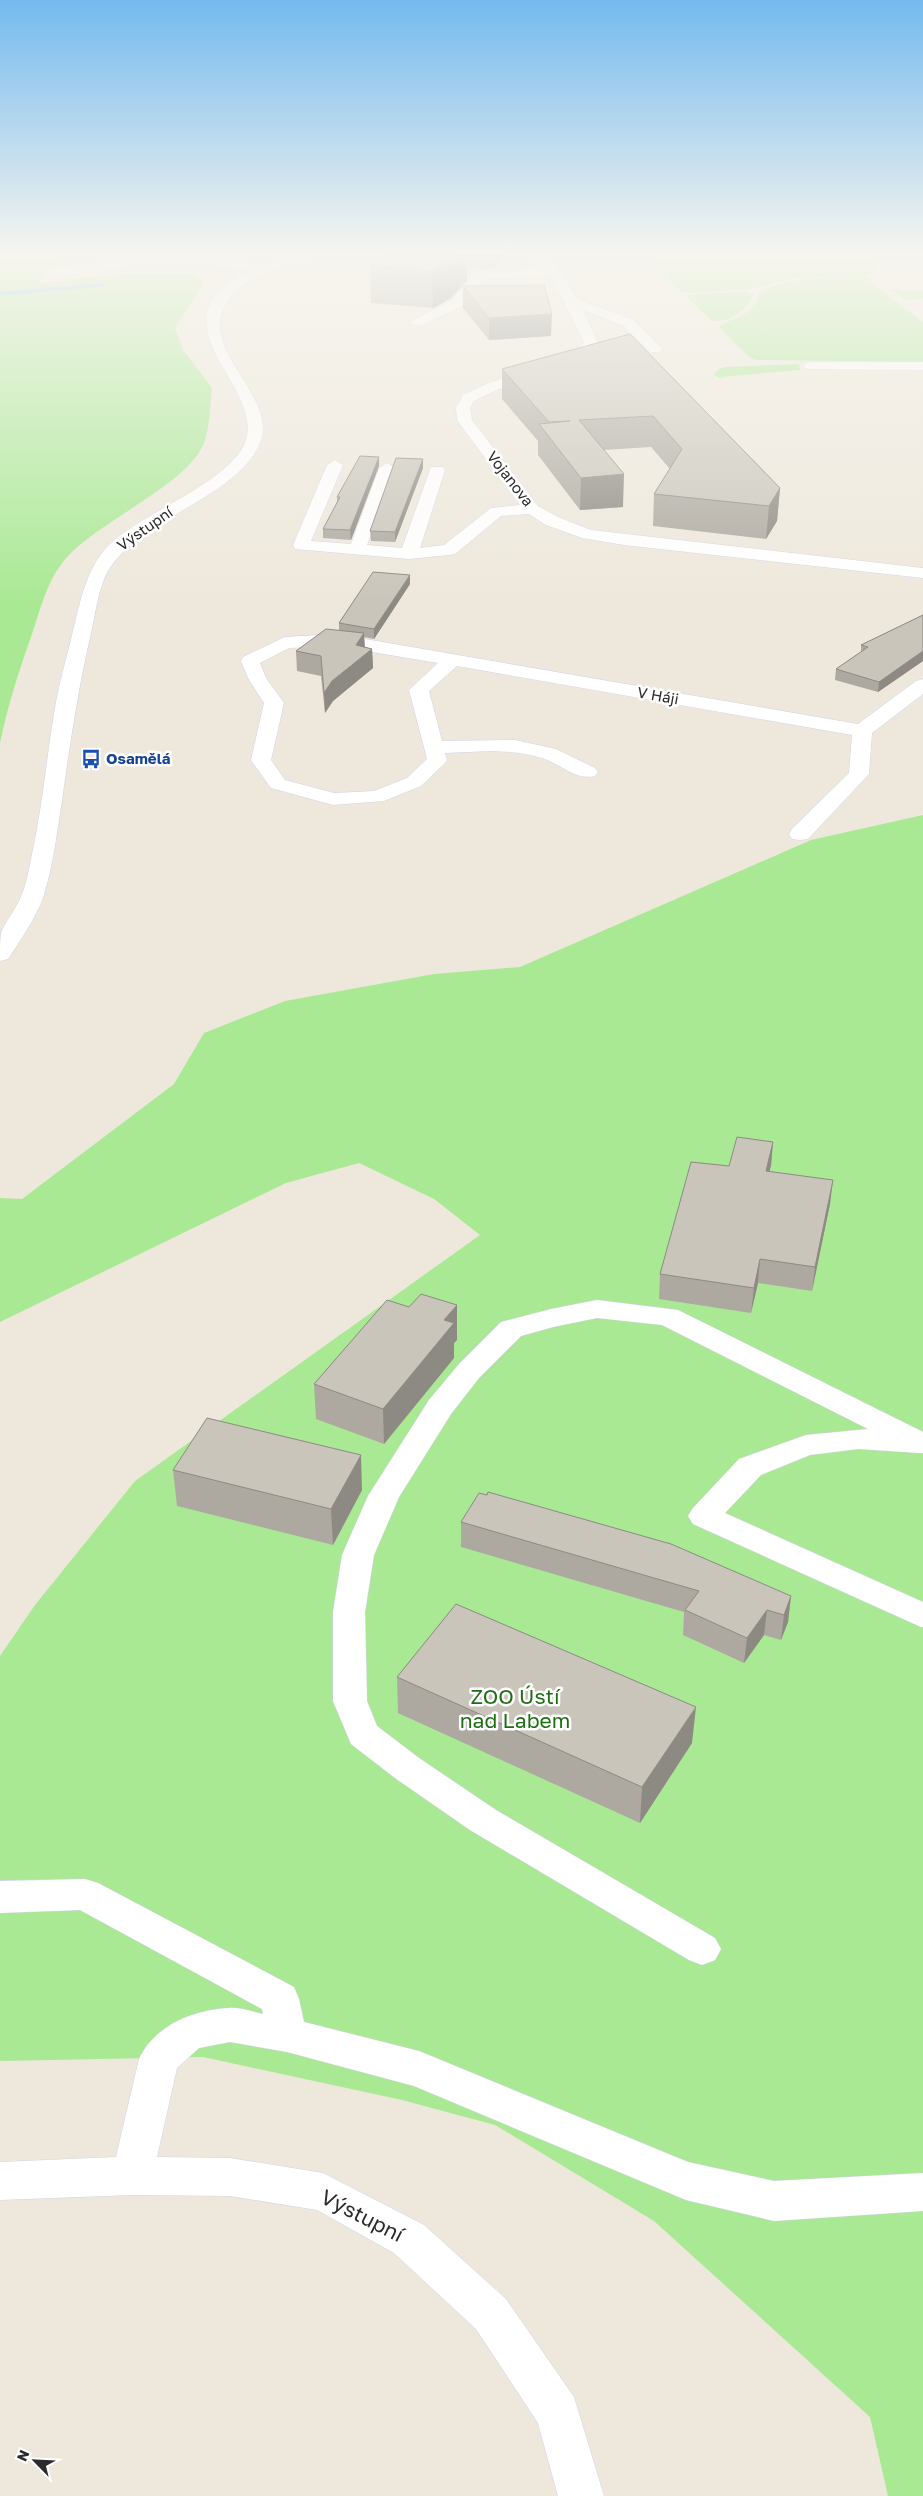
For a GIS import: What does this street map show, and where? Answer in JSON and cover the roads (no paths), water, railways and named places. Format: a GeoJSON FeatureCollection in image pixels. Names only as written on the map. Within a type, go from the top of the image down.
{"type":"FeatureCollection","features":[{"type":"Feature","properties":{"kind":"street","name":"Výstupní"},"geometry":{"type":"LineString","coordinates":[[0,954],[31,900],[43,855],[66,701],[90,597],[100,570],[114,550],[121,544],[228,473],[245,455],[255,438],[257,426],[254,413],[231,368]]}},
{"type":"Feature","properties":{"kind":"street","name":"Vojanova"},"geometry":{"type":"LineString","coordinates":[[545,368],[489,388],[468,398],[463,408],[465,420],[532,509],[552,521],[588,534],[923,573]]}},
{"type":"Feature","properties":{"kind":"street"},"geometry":{"type":"LineString","coordinates":[[335,465],[301,545],[409,554],[449,550],[498,511],[532,509]]}},
{"type":"Feature","properties":{"kind":"street"},"geometry":{"type":"LineString","coordinates":[[357,550],[387,468]]}},
{"type":"Feature","properties":{"kind":"street"},"geometry":{"type":"LineString","coordinates":[[409,554],[437,470]]}},
{"type":"Feature","properties":{"kind":"street","name":"V Háji"},"geometry":{"type":"LineString","coordinates":[[434,747],[437,760],[414,782],[377,797],[333,799],[278,784],[261,760],[274,703],[257,678],[250,661],[285,642],[336,640],[862,731]]}},
{"type":"Feature","properties":{"kind":"street"},"geometry":{"type":"LineString","coordinates":[[453,660],[419,690],[434,747],[515,746],[549,753],[588,772]]}},
{"type":"Feature","properties":{"kind":"street"},"geometry":{"type":"LineString","coordinates":[[800,834],[859,774],[862,731],[923,685]]}},
{"type":"Feature","properties":{"kind":"street"},"geometry":{"type":"LineString","coordinates":[[702,1949],[482,1820],[407,1768],[363,1734],[350,1701],[349,1612],[358,1556],[384,1496],[440,1406],[469,1371],[511,1329],[551,1318],[598,1309],[668,1316],[920,1443],[858,1439],[806,1445],[750,1467],[704,1516],[920,1615]]}},
{"type":"Feature","properties":{"kind":"street"},"geometry":{"type":"LineString","coordinates":[[0,1897],[86,1894],[280,1998],[287,2035]]}},
{"type":"Feature","properties":{"kind":"street"},"geometry":{"type":"LineString","coordinates":[[132,2176],[159,2060],[189,2033],[230,2025],[287,2035],[420,2069],[686,2181],[774,2201],[923,2192]]}},
{"type":"Feature","properties":{"kind":"street","name":"Výstupní"},"geometry":{"type":"LineString","coordinates":[[0,2181],[132,2176],[230,2177],[323,2192],[409,2239],[491,2314],[558,2413],[581,2496]]}},
{"type":"Feature","properties":{"kind":"place","name":"Osamělá"},"geometry":{"type":"Point","coordinates":[91,759]}},
{"type":"Feature","properties":{"kind":"park label","name":"ZOO Ústí nad Labem"},"geometry":{"type":"Point","coordinates":[515,1709]}}]}
